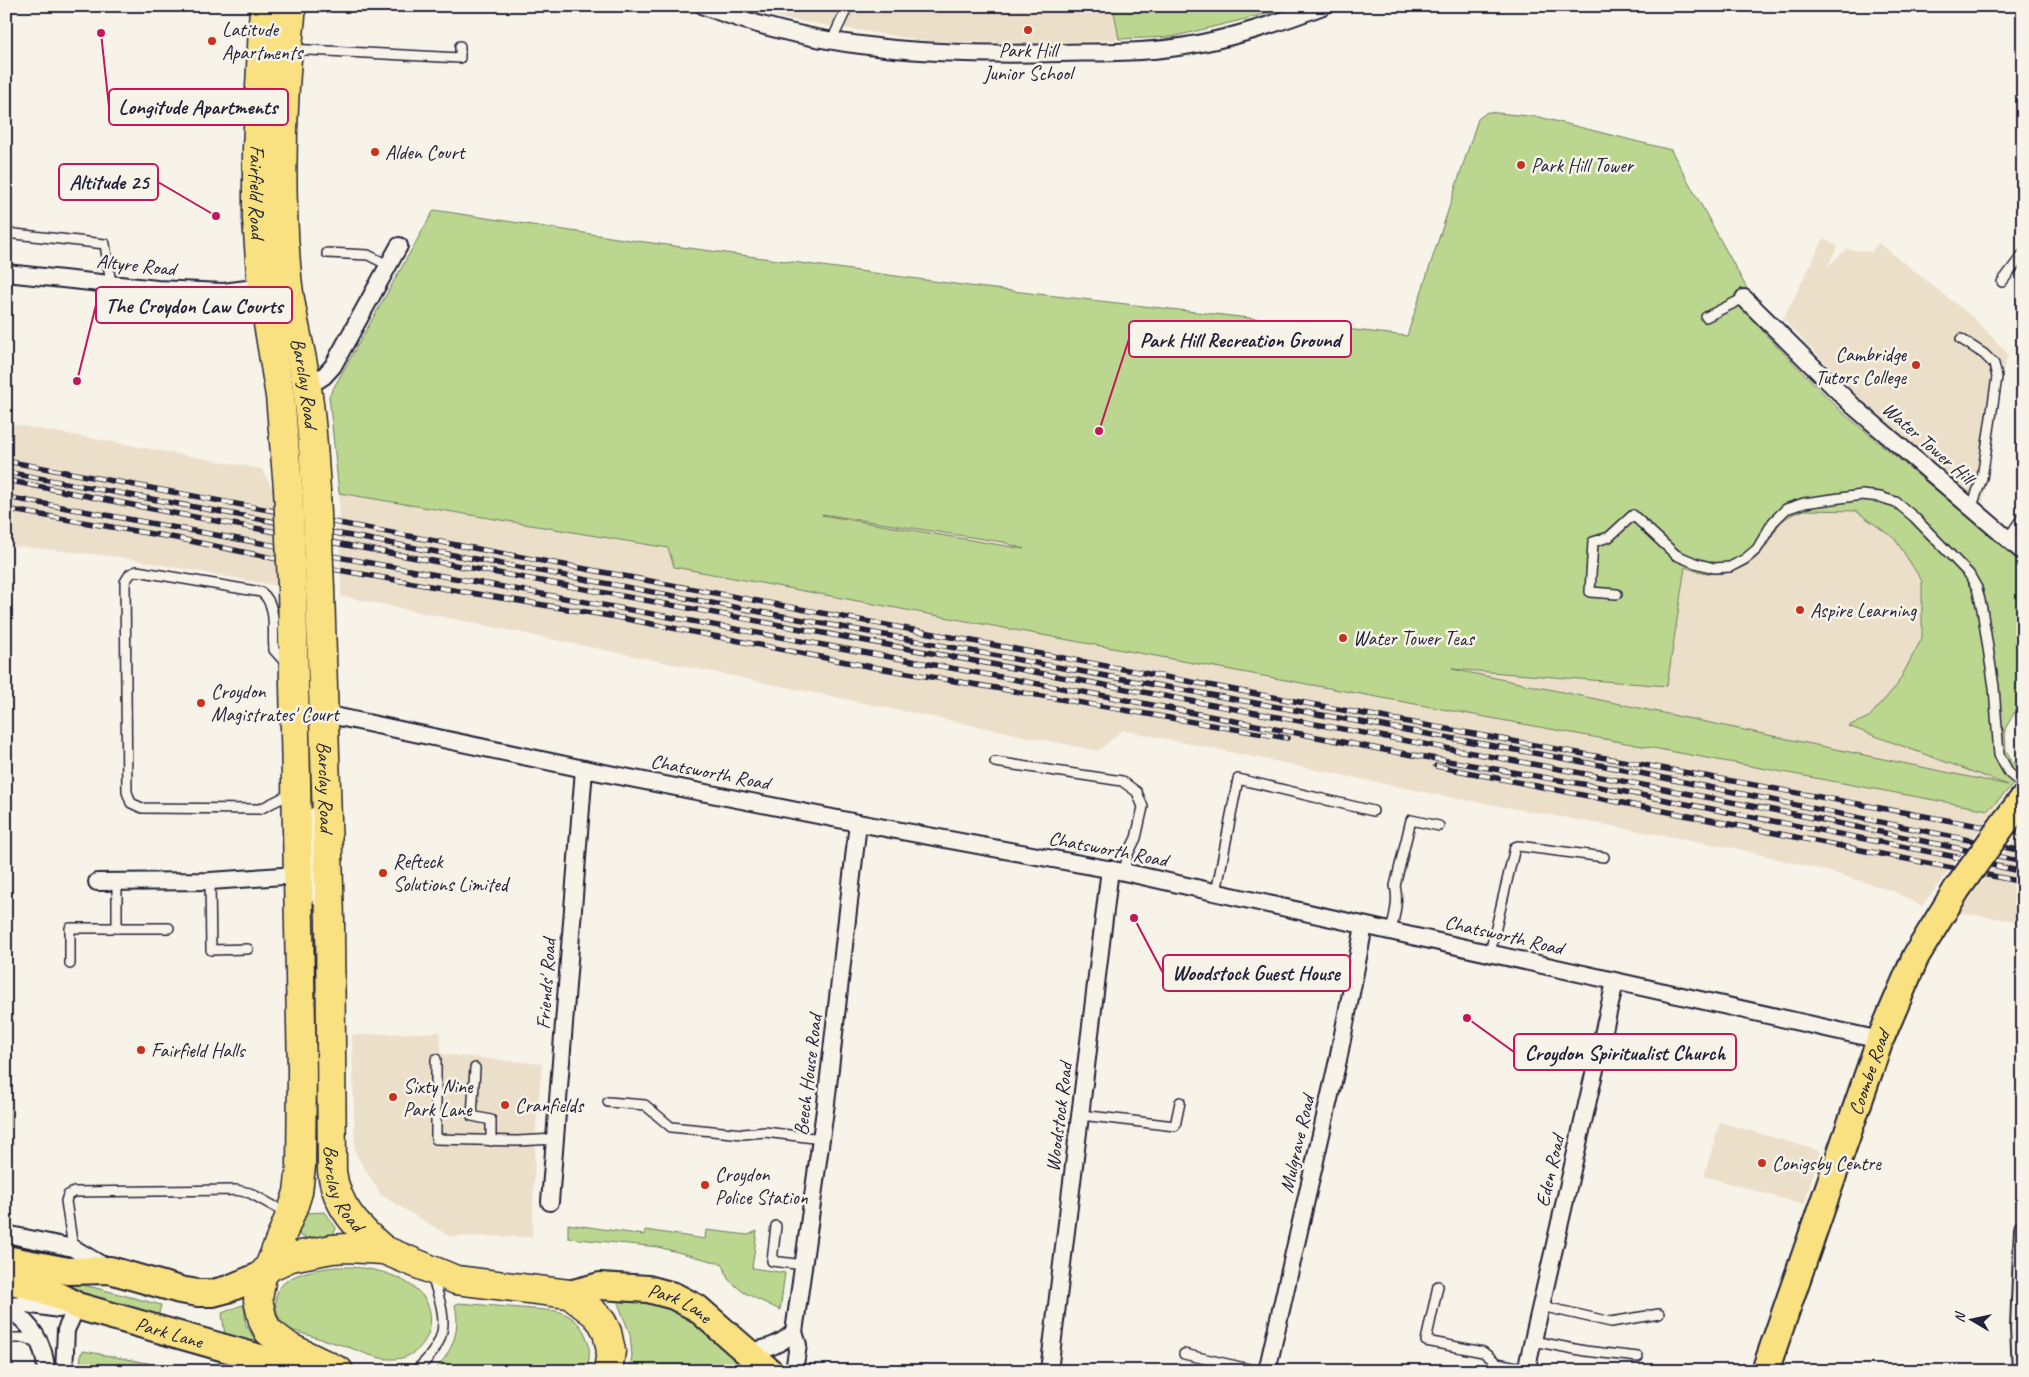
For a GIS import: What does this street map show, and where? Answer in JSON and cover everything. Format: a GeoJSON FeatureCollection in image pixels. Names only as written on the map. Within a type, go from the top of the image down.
{"type":"FeatureCollection","features":[{"type":"Feature","properties":{"kind":"highway","name":"Fairfield Road"},"geometry":{"type":"LineString","coordinates":[[262,287],[257,219],[257,149],[264,6]]}},
{"type":"Feature","properties":{"kind":"highway","name":"Fairfield Road"},"geometry":{"type":"LineString","coordinates":[[287,277],[283,145],[287,49],[292,6]]}},
{"type":"Feature","properties":{"kind":"highway","name":"Barclay Road"},"geometry":{"type":"LineString","coordinates":[[287,277],[307,387],[316,490],[326,746],[333,1182],[343,1208],[365,1234],[384,1250]]}},
{"type":"Feature","properties":{"kind":"highway","name":"Barclay Road"},"geometry":{"type":"LineString","coordinates":[[262,287],[280,396],[288,488],[292,586],[288,660],[296,791],[301,1166],[298,1192],[266,1271],[258,1300],[263,1321],[268,1331],[289,1347],[336,1370]]}},
{"type":"Feature","properties":{"kind":"highway"},"geometry":{"type":"LineString","coordinates":[[266,1271],[280,1261],[312,1252],[347,1248],[384,1250],[442,1276],[471,1284],[569,1294],[594,1313],[602,1322],[607,1332],[611,1351],[608,1371]]}},
{"type":"Feature","properties":{"kind":"main road","name":"Coombe Road"},"geometry":{"type":"LineString","coordinates":[[1765,1371],[1880,1040],[1916,956],[1956,889],[2023,799]]}},
{"type":"Feature","properties":{"kind":"main road"},"geometry":{"type":"LineString","coordinates":[[6,1259],[68,1271],[110,1270]]}},
{"type":"Feature","properties":{"kind":"main road","name":"Park Lane"},"geometry":{"type":"LineString","coordinates":[[110,1270],[180,1290],[198,1293],[228,1289],[266,1271]]}},
{"type":"Feature","properties":{"kind":"main road"},"geometry":{"type":"LineString","coordinates":[[6,1280],[34,1286],[69,1300],[77,1306]]}},
{"type":"Feature","properties":{"kind":"main road","name":"Park Lane"},"geometry":{"type":"LineString","coordinates":[[569,1294],[600,1286],[648,1289],[674,1296],[697,1308],[769,1371]]}},
{"type":"Feature","properties":{"kind":"main road","name":"Park Lane"},"geometry":{"type":"LineString","coordinates":[[77,1306],[267,1360],[336,1370]]}},
{"type":"Feature","properties":{"kind":"street"},"geometry":{"type":"LineString","coordinates":[[704,6],[759,26],[832,42],[909,51],[998,54],[1164,49],[1203,43],[1257,30],[1323,6]]}},
{"type":"Feature","properties":{"kind":"street"},"geometry":{"type":"LineString","coordinates":[[307,387],[324,376],[333,366],[399,246]]}},
{"type":"Feature","properties":{"kind":"street","name":"Altyre Road"},"geometry":{"type":"LineString","coordinates":[[6,273],[157,289],[223,292],[262,287]]}},
{"type":"Feature","properties":{"kind":"street","name":"Water Tower Hill"},"geometry":{"type":"LineString","coordinates":[[1744,298],[1852,405],[2023,552]]}},
{"type":"Feature","properties":{"kind":"street","name":"Chatsworth Road"},"geometry":{"type":"LineString","coordinates":[[325,714],[584,769],[858,823],[1117,871],[1880,1040]]}},
{"type":"Feature","properties":{"kind":"street"},"geometry":{"type":"LineString","coordinates":[[97,882],[210,881],[305,873],[311,864],[326,746]]}},
{"type":"Feature","properties":{"kind":"street","name":"Friends' Road"},"geometry":{"type":"LineString","coordinates":[[550,1202],[584,769]]}},
{"type":"Feature","properties":{"kind":"street","name":"Beech House Road"},"geometry":{"type":"LineString","coordinates":[[794,1371],[798,1345],[794,1332],[822,1139],[858,823]]}},
{"type":"Feature","properties":{"kind":"street","name":"Woodstock Road"},"geometry":{"type":"LineString","coordinates":[[1049,1371],[1081,1115],[1117,871]]}},
{"type":"Feature","properties":{"kind":"street"},"geometry":{"type":"LineString","coordinates":[[297,875],[307,877],[314,883],[330,920]]}},
{"type":"Feature","properties":{"kind":"street","name":"Mulgrave Road"},"geometry":{"type":"LineString","coordinates":[[1267,1371],[1338,1060],[1364,926]]}},
{"type":"Feature","properties":{"kind":"street","name":"Eden Road"},"geometry":{"type":"LineString","coordinates":[[1527,1370],[1615,982]]}},
{"type":"Feature","properties":{"kind":"street"},"geometry":{"type":"LineString","coordinates":[[2021,1371],[2019,1328],[2023,1228]]}},
{"type":"Feature","properties":{"kind":"street","name":"Park Lane"},"geometry":{"type":"LineString","coordinates":[[6,1234],[74,1248],[110,1270]]}},
{"type":"Feature","properties":{"kind":"street","name":"Park Lane"},"geometry":{"type":"LineString","coordinates":[[6,1306],[28,1304],[59,1309],[77,1306]]}},
{"type":"Feature","properties":{"kind":"street"},"geometry":{"type":"LineString","coordinates":[[6,1306],[34,1330],[44,1354],[46,1371]]}},
{"type":"Feature","properties":{"kind":"street"},"geometry":{"type":"LineString","coordinates":[[64,1371],[66,1330],[77,1306]]}},
{"type":"Feature","properties":{"kind":"street"},"geometry":{"type":"LineString","coordinates":[[748,1352],[764,1350],[775,1346],[785,1341],[794,1332]]}},
{"type":"Feature","properties":{"kind":"lane"},"geometry":{"type":"LineString","coordinates":[[832,42],[848,6]]}},
{"type":"Feature","properties":{"kind":"lane"},"geometry":{"type":"LineString","coordinates":[[287,49],[460,58],[460,46]]}},
{"type":"Feature","properties":{"kind":"lane"},"geometry":{"type":"LineString","coordinates":[[6,233],[105,244],[111,284]]}},
{"type":"Feature","properties":{"kind":"lane"},"geometry":{"type":"LineString","coordinates":[[327,253],[368,255],[388,266]]}},
{"type":"Feature","properties":{"kind":"lane"},"geometry":{"type":"LineString","coordinates":[[2002,282],[2023,254]]}},
{"type":"Feature","properties":{"kind":"lane"},"geometry":{"type":"LineString","coordinates":[[1706,317],[1744,298]]}},
{"type":"Feature","properties":{"kind":"lane"},"geometry":{"type":"LineString","coordinates":[[1960,339],[1984,354],[1994,364],[1997,377],[1982,478],[1972,509]]}},
{"type":"Feature","properties":{"kind":"lane"},"geometry":{"type":"LineString","coordinates":[[1617,594],[1590,592],[1593,542],[1609,537],[1633,516],[1676,555],[1714,568],[1730,567],[1745,559],[1756,549],[1773,522],[1786,509],[1804,503],[1862,495],[1880,497],[1896,502],[1914,516],[1969,574],[1977,588],[1994,687],[1999,755],[2009,773],[2023,785]]}},
{"type":"Feature","properties":{"kind":"lane"},"geometry":{"type":"LineString","coordinates":[[2007,540],[2023,516]]}},
{"type":"Feature","properties":{"kind":"lane"},"geometry":{"type":"LineString","coordinates":[[288,660],[274,650],[272,606],[268,598],[261,592],[137,571],[130,574],[125,582],[127,792],[132,803],[142,808],[260,809],[296,791]]}},
{"type":"Feature","properties":{"kind":"lane"},"geometry":{"type":"LineString","coordinates":[[995,762],[1122,781],[1132,786],[1141,798],[1143,807],[1136,838],[1117,871]]}},
{"type":"Feature","properties":{"kind":"lane"},"geometry":{"type":"LineString","coordinates":[[1216,893],[1238,779],[1373,811]]}},
{"type":"Feature","properties":{"kind":"lane"},"geometry":{"type":"LineString","coordinates":[[1391,932],[1396,909],[1397,894],[1395,886],[1411,820],[1439,826]]}},
{"type":"Feature","properties":{"kind":"lane"},"geometry":{"type":"LineString","coordinates":[[1490,953],[1515,847],[1604,856]]}},
{"type":"Feature","properties":{"kind":"lane"},"geometry":{"type":"LineString","coordinates":[[210,881],[211,950],[248,949]]}},
{"type":"Feature","properties":{"kind":"lane"},"geometry":{"type":"LineString","coordinates":[[117,882],[117,928]]}},
{"type":"Feature","properties":{"kind":"lane"},"geometry":{"type":"LineString","coordinates":[[70,964],[70,928],[169,928]]}},
{"type":"Feature","properties":{"kind":"lane"},"geometry":{"type":"LineString","coordinates":[[436,1059],[436,1139],[491,1141],[556,1139]]}},
{"type":"Feature","properties":{"kind":"lane"},"geometry":{"type":"LineString","coordinates":[[475,1068],[472,1116],[491,1120],[491,1141]]}},
{"type":"Feature","properties":{"kind":"lane"},"geometry":{"type":"LineString","coordinates":[[608,1102],[645,1105],[671,1127],[743,1134],[765,1132],[822,1139]]}},
{"type":"Feature","properties":{"kind":"lane"},"geometry":{"type":"LineString","coordinates":[[1081,1115],[1175,1126],[1180,1102]]}},
{"type":"Feature","properties":{"kind":"lane"},"geometry":{"type":"LineString","coordinates":[[74,1248],[66,1201],[68,1195],[74,1192],[244,1191],[290,1215]]}},
{"type":"Feature","properties":{"kind":"lane"},"geometry":{"type":"LineString","coordinates":[[776,1226],[772,1260],[804,1265]]}},
{"type":"Feature","properties":{"kind":"lane"},"geometry":{"type":"LineString","coordinates":[[415,1371],[434,1351],[440,1340],[443,1328],[442,1303],[429,1270]]}},
{"type":"Feature","properties":{"kind":"lane"},"geometry":{"type":"LineString","coordinates":[[1438,1286],[1426,1341],[1483,1352],[1497,1363],[1527,1370]]}},
{"type":"Feature","properties":{"kind":"lane"},"geometry":{"type":"LineString","coordinates":[[1541,1306],[1611,1322],[1659,1314]]}},
{"type":"Feature","properties":{"kind":"lane"},"geometry":{"type":"LineString","coordinates":[[6,1338],[24,1338],[40,1342]]}},
{"type":"Feature","properties":{"kind":"lane"},"geometry":{"type":"LineString","coordinates":[[1533,1341],[1585,1352],[1638,1357]]}},
{"type":"Feature","properties":{"kind":"lane"},"geometry":{"type":"LineString","coordinates":[[1184,1354],[1258,1371]]}},
{"type":"Feature","properties":{"kind":"shaded area","name":"Park Hill Junior School"},"geometry":{"type":"Polygon","coordinates":[[[740,6],[1284,6],[1270,13],[1172,37],[1043,43],[927,41],[785,19],[740,6]]]}},
{"type":"Feature","properties":{"kind":"shaded area","name":"Cambridge Tutors College"},"geometry":{"type":"Polygon","coordinates":[[[1824,238],[1838,246],[1827,267],[1847,249],[1871,252],[1879,243],[1975,319],[2008,354],[2002,375],[1983,505],[1855,394],[1783,319],[1824,238]]]}},
{"type":"Feature","properties":{"kind":"shaded area"},"geometry":{"type":"Polygon","coordinates":[[[6,423],[262,469],[272,488],[279,586],[119,557],[6,545],[6,423]]]}},
{"type":"Feature","properties":{"kind":"shaded area"},"geometry":{"type":"Polygon","coordinates":[[[339,493],[668,548],[761,504],[1003,542],[1064,559],[1667,686],[1685,567],[1693,571],[1760,554],[1778,525],[1790,514],[1805,510],[1856,511],[1895,539],[1922,581],[1922,638],[1898,685],[1869,717],[1849,726],[2012,786],[1922,906],[1893,891],[1834,873],[1734,848],[1433,794],[1123,730],[1098,751],[341,596],[339,493]]]}},
{"type":"Feature","properties":{"kind":"shaded area"},"geometry":{"type":"Polygon","coordinates":[[[2023,828],[2023,922],[1958,913],[2023,828]]]}},
{"type":"Feature","properties":{"kind":"shaded area"},"geometry":{"type":"Polygon","coordinates":[[[440,1032],[441,1054],[542,1064],[536,1128],[532,1237],[449,1236],[381,1195],[355,1153],[352,1035],[440,1032]]]}},
{"type":"Feature","properties":{"kind":"shaded area","name":"Conigsby Centre"},"geometry":{"type":"Polygon","coordinates":[[[1720,1122],[1820,1151],[1804,1205],[1704,1176],[1720,1122]]]}},
{"type":"Feature","properties":{"kind":"green space"},"geometry":{"type":"Polygon","coordinates":[[[1113,6],[1284,6],[1270,13],[1172,37],[1119,39],[1113,6]]]}},
{"type":"Feature","properties":{"kind":"green space"},"geometry":{"type":"Polygon","coordinates":[[[1487,112],[1539,117],[1671,150],[1750,294],[1740,305],[1768,337],[1842,412],[2023,562],[2023,698],[2005,729],[2006,750],[2015,766],[2022,772],[2012,786],[1988,810],[674,567],[668,548],[339,493],[329,396],[434,210],[630,240],[977,287],[1407,336],[1478,119],[1487,112]],[[1805,510],[1786,518],[1760,554],[1743,567],[1734,571],[1714,574],[1695,571],[1685,567],[1667,686],[1452,669],[2008,785],[1848,726],[1869,717],[1897,685],[1922,638],[1922,581],[1895,539],[1856,511],[1805,510]],[[822,515],[1024,549],[1003,542],[822,515]]]}},
{"type":"Feature","properties":{"kind":"green space"},"geometry":{"type":"Polygon","coordinates":[[[6,872],[10,1129],[6,1129],[6,872]]]}},
{"type":"Feature","properties":{"kind":"green space"},"geometry":{"type":"Polygon","coordinates":[[[319,958],[319,1129],[311,1129],[309,959],[319,958]]]}},
{"type":"Feature","properties":{"kind":"green space"},"geometry":{"type":"Polygon","coordinates":[[[325,1212],[336,1228],[334,1234],[307,1238],[300,1236],[299,1232],[306,1213],[325,1212]]]}},
{"type":"Feature","properties":{"kind":"green space"},"geometry":{"type":"Polygon","coordinates":[[[568,1224],[644,1235],[645,1230],[705,1239],[706,1230],[748,1235],[757,1231],[752,1268],[785,1273],[780,1310],[743,1292],[728,1279],[723,1264],[658,1247],[568,1238],[568,1224]]]}},
{"type":"Feature","properties":{"kind":"green space"},"geometry":{"type":"Polygon","coordinates":[[[335,1267],[367,1269],[389,1274],[417,1290],[430,1310],[428,1333],[423,1343],[405,1357],[387,1359],[294,1331],[287,1327],[278,1316],[276,1308],[276,1297],[279,1288],[295,1276],[335,1267]]]}},
{"type":"Feature","properties":{"kind":"green space"},"geometry":{"type":"Polygon","coordinates":[[[37,1275],[161,1305],[158,1317],[77,1295],[37,1275]]]}},
{"type":"Feature","properties":{"kind":"green space"},"geometry":{"type":"Polygon","coordinates":[[[616,1298],[637,1298],[683,1312],[755,1371],[629,1371],[632,1356],[630,1334],[616,1298]]]}},
{"type":"Feature","properties":{"kind":"green space"},"geometry":{"type":"Polygon","coordinates":[[[459,1303],[557,1311],[566,1315],[580,1326],[588,1342],[589,1361],[586,1371],[433,1371],[450,1349],[456,1332],[457,1314],[455,1305],[459,1303]]]}},
{"type":"Feature","properties":{"kind":"green space"},"geometry":{"type":"Polygon","coordinates":[[[242,1305],[244,1306],[246,1325],[259,1345],[225,1336],[222,1313],[242,1305]]]}},
{"type":"Feature","properties":{"kind":"green space"},"geometry":{"type":"Polygon","coordinates":[[[84,1351],[189,1371],[80,1371],[81,1353],[84,1351]]]}},
{"type":"Feature","properties":{"kind":"railway"},"geometry":{"type":"LineString","coordinates":[[6,461],[1348,711],[2023,834]]}},
{"type":"Feature","properties":{"kind":"railway"},"geometry":{"type":"LineString","coordinates":[[6,472],[1106,676],[1605,766],[2023,851]]}},
{"type":"Feature","properties":{"kind":"railway"},"geometry":{"type":"LineString","coordinates":[[6,480],[173,513],[1570,771],[1804,816],[2023,862]]}},
{"type":"Feature","properties":{"kind":"railway"},"geometry":{"type":"LineString","coordinates":[[6,497],[1111,697],[1384,750],[1600,787],[1956,857],[2023,872]]}},
{"type":"Feature","properties":{"kind":"railway"},"geometry":{"type":"LineString","coordinates":[[6,509],[176,538],[287,561],[616,617],[867,666],[1287,738]]}},
{"type":"Feature","properties":{"kind":"railway"},"geometry":{"type":"LineString","coordinates":[[1436,766],[2023,882]]}},
{"type":"Feature","properties":{"kind":"place","name":"Park Hill Junior School"},"geometry":{"type":"Point","coordinates":[1028,30]}},
{"type":"Feature","properties":{"kind":"place","name":"Longitude Apartments"},"geometry":{"type":"Point","coordinates":[101,33]}},
{"type":"Feature","properties":{"kind":"place","name":"Latitude Apartments"},"geometry":{"type":"Point","coordinates":[212,41]}},
{"type":"Feature","properties":{"kind":"place","name":"Alden Court"},"geometry":{"type":"Point","coordinates":[375,152]}},
{"type":"Feature","properties":{"kind":"place","name":"Park Hill Tower"},"geometry":{"type":"Point","coordinates":[1521,165]}},
{"type":"Feature","properties":{"kind":"place","name":"Altitude 25"},"geometry":{"type":"Point","coordinates":[216,216]}},
{"type":"Feature","properties":{"kind":"place","name":"Cambridge Tutors College"},"geometry":{"type":"Point","coordinates":[1916,365]}},
{"type":"Feature","properties":{"kind":"place","name":"The Croydon Law Courts"},"geometry":{"type":"Point","coordinates":[77,381]}},
{"type":"Feature","properties":{"kind":"place","name":"Park Hill Recreation Ground"},"geometry":{"type":"Point","coordinates":[1099,431]}},
{"type":"Feature","properties":{"kind":"place","name":"Aspire Learning"},"geometry":{"type":"Point","coordinates":[1800,610]}},
{"type":"Feature","properties":{"kind":"place","name":"Water Tower Teas"},"geometry":{"type":"Point","coordinates":[1343,638]}},
{"type":"Feature","properties":{"kind":"place","name":"Croydon Magistrates' Court"},"geometry":{"type":"Point","coordinates":[201,703]}},
{"type":"Feature","properties":{"kind":"place","name":"Refteck Solutions Limited"},"geometry":{"type":"Point","coordinates":[383,873]}},
{"type":"Feature","properties":{"kind":"place","name":"Woodstock Guest House"},"geometry":{"type":"Point","coordinates":[1134,918]}},
{"type":"Feature","properties":{"kind":"place","name":"Croydon Spiritualist Church"},"geometry":{"type":"Point","coordinates":[1467,1018]}},
{"type":"Feature","properties":{"kind":"place","name":"Fairfield Halls"},"geometry":{"type":"Point","coordinates":[141,1050]}},
{"type":"Feature","properties":{"kind":"place","name":"Sixty Nine Park Lane"},"geometry":{"type":"Point","coordinates":[393,1097]}},
{"type":"Feature","properties":{"kind":"place","name":"Cranfields"},"geometry":{"type":"Point","coordinates":[505,1105]}},
{"type":"Feature","properties":{"kind":"place","name":"Conigsby Centre"},"geometry":{"type":"Point","coordinates":[1762,1163]}},
{"type":"Feature","properties":{"kind":"place","name":"Croydon Police Station"},"geometry":{"type":"Point","coordinates":[705,1185]}}]}
